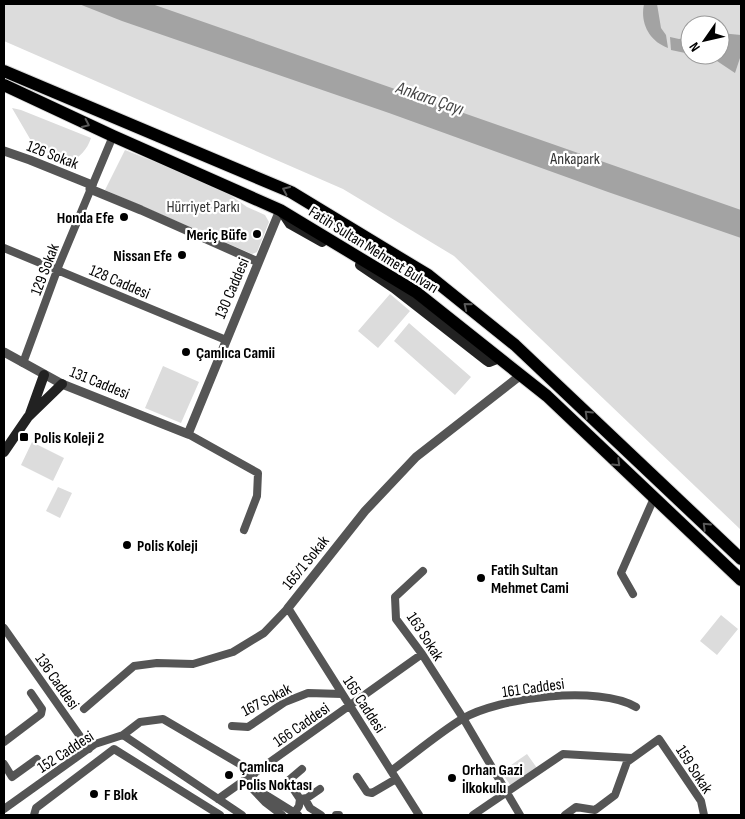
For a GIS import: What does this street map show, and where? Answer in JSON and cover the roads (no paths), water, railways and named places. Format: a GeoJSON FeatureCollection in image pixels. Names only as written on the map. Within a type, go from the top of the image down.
{"type":"FeatureCollection","features":[{"type":"Feature","properties":{"kind":"highway"},"geometry":{"type":"LineString","coordinates":[[4,66],[22,80]]}},
{"type":"Feature","properties":{"kind":"highway","name":"Fatih Sultan Mehmet Bulvarı"},"geometry":{"type":"LineString","coordinates":[[4,71],[291,192],[428,274],[515,345],[741,559]]}},
{"type":"Feature","properties":{"kind":"highway","name":"Fatih Sultan Mehmet Bulvarı"},"geometry":{"type":"LineString","coordinates":[[4,85],[280,210],[416,292],[547,396],[741,580]]}},
{"type":"Feature","properties":{"kind":"highway"},"geometry":{"type":"LineString","coordinates":[[4,95],[42,103]]}},
{"type":"Feature","properties":{"kind":"main road"},"geometry":{"type":"LineString","coordinates":[[28,417],[44,375]]}},
{"type":"Feature","properties":{"kind":"main road"},"geometry":{"type":"LineString","coordinates":[[4,452],[28,417],[62,384]]}},
{"type":"Feature","properties":{"kind":"street","name":"129 Sokak"},"geometry":{"type":"LineString","coordinates":[[23,363],[58,270],[113,136]]}},
{"type":"Feature","properties":{"kind":"street","name":"126 Sokak"},"geometry":{"type":"LineString","coordinates":[[4,151],[30,160],[258,262]]}},
{"type":"Feature","properties":{"kind":"street","name":"130 Caddesi"},"geometry":{"type":"LineString","coordinates":[[188,434],[280,210]]}},
{"type":"Feature","properties":{"kind":"street","name":"128 Caddesi"},"geometry":{"type":"LineString","coordinates":[[4,248],[226,340]]}},
{"type":"Feature","properties":{"kind":"street","name":"131 Caddesi"},"geometry":{"type":"LineString","coordinates":[[4,352],[62,384],[188,434]]}},
{"type":"Feature","properties":{"kind":"street","name":"165/1 Sokak"},"geometry":{"type":"LineString","coordinates":[[84,709],[134,666],[157,662],[193,664],[233,652],[264,632],[288,608],[365,511],[416,457],[521,375]]}},
{"type":"Feature","properties":{"kind":"street"},"geometry":{"type":"LineString","coordinates":[[188,434],[258,473],[257,496],[244,530]]}},
{"type":"Feature","properties":{"kind":"street"},"geometry":{"type":"LineString","coordinates":[[633,594],[621,573],[654,498]]}},
{"type":"Feature","properties":{"kind":"street","name":"163 Sokak"},"geometry":{"type":"LineString","coordinates":[[423,571],[395,597],[396,619],[422,654],[463,718],[520,815]]}},
{"type":"Feature","properties":{"kind":"street","name":"165 Caddesi"},"geometry":{"type":"LineString","coordinates":[[288,608],[419,815]]}},
{"type":"Feature","properties":{"kind":"street","name":"136 Caddesi"},"geometry":{"type":"LineString","coordinates":[[4,628],[89,749]]}},
{"type":"Feature","properties":{"kind":"street","name":"166 Caddesi"},"geometry":{"type":"LineString","coordinates":[[218,799],[422,654]]}},
{"type":"Feature","properties":{"kind":"street"},"geometry":{"type":"LineString","coordinates":[[4,742],[41,714],[42,709],[30,693]]}},
{"type":"Feature","properties":{"kind":"street","name":"167 Sokak"},"geometry":{"type":"LineString","coordinates":[[232,726],[248,727],[284,702],[308,693],[342,694]]}},
{"type":"Feature","properties":{"kind":"street","name":"161 Caddesi"},"geometry":{"type":"LineString","coordinates":[[391,771],[463,718],[510,701],[573,694],[626,701],[636,707]]}},
{"type":"Feature","properties":{"kind":"street","name":"152 Caddesi"},"geometry":{"type":"LineString","coordinates":[[4,810],[96,744],[123,735],[140,722],[163,719],[255,774]]}},
{"type":"Feature","properties":{"kind":"street"},"geometry":{"type":"LineString","coordinates":[[123,735],[242,815]]}},
{"type":"Feature","properties":{"kind":"street","name":"159 Sokak"},"geometry":{"type":"LineString","coordinates":[[632,758],[659,740],[701,801],[704,815]]}},
{"type":"Feature","properties":{"kind":"street"},"geometry":{"type":"LineString","coordinates":[[26,794],[35,811],[114,749],[220,815]]}},
{"type":"Feature","properties":{"kind":"street"},"geometry":{"type":"LineString","coordinates":[[473,815],[507,794],[563,754],[632,758]]}},
{"type":"Feature","properties":{"kind":"street"},"geometry":{"type":"LineString","coordinates":[[565,815],[576,807],[595,810],[615,795],[627,762],[632,758]]}},
{"type":"Feature","properties":{"kind":"street"},"geometry":{"type":"LineString","coordinates":[[4,764],[12,777],[37,759]]}},
{"type":"Feature","properties":{"kind":"street"},"geometry":{"type":"LineString","coordinates":[[302,768],[292,776],[289,782],[310,808],[321,815]]}},
{"type":"Feature","properties":{"kind":"street"},"geometry":{"type":"LineString","coordinates":[[357,777],[368,792],[372,793],[396,779]]}},
{"type":"Feature","properties":{"kind":"street"},"geometry":{"type":"LineString","coordinates":[[245,781],[268,805],[282,815]]}},
{"type":"Feature","properties":{"kind":"street"},"geometry":{"type":"LineString","coordinates":[[254,790],[261,792],[295,815],[302,799],[320,789]]}},
{"type":"Feature","properties":{"kind":"street"},"geometry":{"type":"LineString","coordinates":[[4,810],[6,815]]}},
{"type":"Feature","properties":{"kind":"place","name":"Honda Efe"},"geometry":{"type":"Point","coordinates":[124,217]}},
{"type":"Feature","properties":{"kind":"place","name":"Meriç Büfe"},"geometry":{"type":"Point","coordinates":[257,234]}},
{"type":"Feature","properties":{"kind":"place","name":"Nissan Efe"},"geometry":{"type":"Point","coordinates":[182,255]}},
{"type":"Feature","properties":{"kind":"place","name":"Çamlıca Camii"},"geometry":{"type":"Point","coordinates":[186,352]}},
{"type":"Feature","properties":{"kind":"place","name":"Polis Koleji 2"},"geometry":{"type":"Point","coordinates":[24,437]}},
{"type":"Feature","properties":{"kind":"place","name":"Polis Koleji"},"geometry":{"type":"Point","coordinates":[127,545]}},
{"type":"Feature","properties":{"kind":"place","name":"Fatih Sultan Mehmet Cami"},"geometry":{"type":"Point","coordinates":[481,578]}},
{"type":"Feature","properties":{"kind":"place","name":"Çamlıca Polis Noktası"},"geometry":{"type":"Point","coordinates":[229,775]}},
{"type":"Feature","properties":{"kind":"place","name":"Orhan Gazi İlkokulu"},"geometry":{"type":"Point","coordinates":[452,778]}},
{"type":"Feature","properties":{"kind":"place","name":"F Blok"},"geometry":{"type":"Point","coordinates":[94,794]}},
{"type":"Feature","properties":{"kind":"water label","name":"Ankara Çayı"},"geometry":{"type":"Point","coordinates":[430,98]}},
{"type":"Feature","properties":{"kind":"park label","name":"Ankapark"},"geometry":{"type":"Point","coordinates":[575,158]}},
{"type":"Feature","properties":{"kind":"park label","name":"Hürriyet Parkı"},"geometry":{"type":"Point","coordinates":[203,206]}}]}
